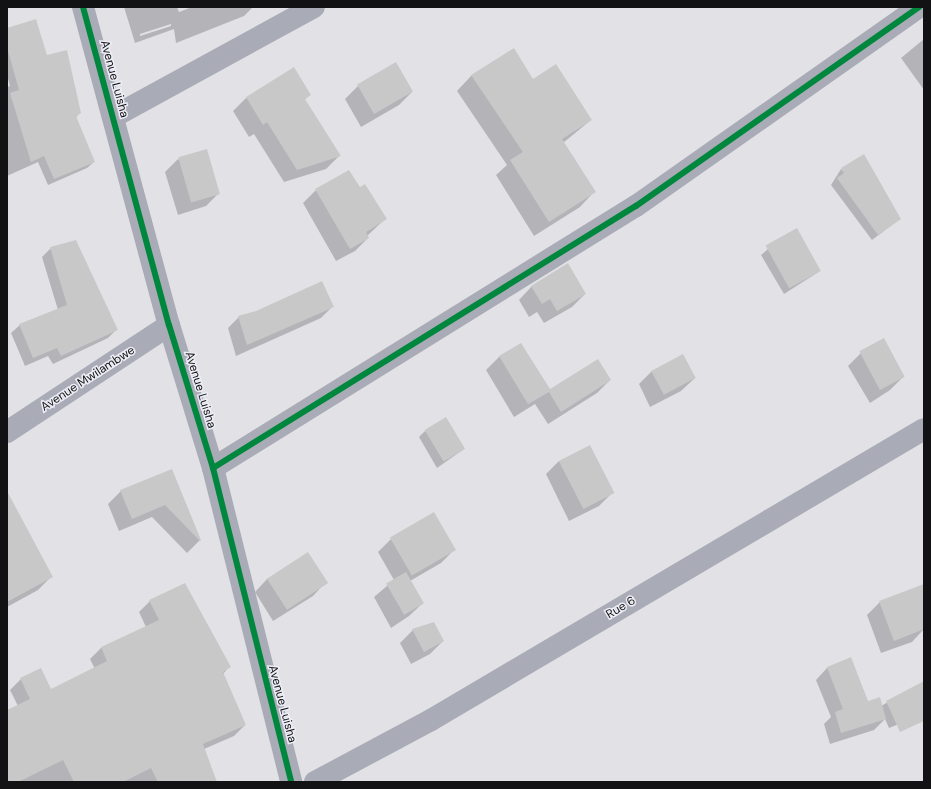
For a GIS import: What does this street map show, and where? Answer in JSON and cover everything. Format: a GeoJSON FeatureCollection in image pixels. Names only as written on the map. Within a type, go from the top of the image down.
{"type":"FeatureCollection","features":[{"type":"Feature","properties":{"kind":"street","name":"Avenue Luisha"},"geometry":{"type":"LineString","coordinates":[[83,7],[169,325],[213,468],[291,782]]}},
{"type":"Feature","properties":{"kind":"street"},"geometry":{"type":"LineString","coordinates":[[113,117],[314,7]]}},
{"type":"Feature","properties":{"kind":"street"},"geometry":{"type":"LineString","coordinates":[[213,468],[636,206],[920,7]]}},
{"type":"Feature","properties":{"kind":"street","name":"Avenue Mwilambwe"},"geometry":{"type":"LineString","coordinates":[[7,432],[169,325]]}},
{"type":"Feature","properties":{"kind":"street","name":"Rue 6"},"geometry":{"type":"LineString","coordinates":[[315,782],[431,720],[924,429]]}},
{"type":"Feature","properties":{"kind":"building"},"geometry":{"type":"Polygon","coordinates":[[[36,19],[47,55],[67,50],[81,113],[76,116],[95,162],[54,179],[44,156],[31,162],[10,93],[19,90],[7,47],[7,28],[36,19]]]}},
{"type":"Feature","properties":{"kind":"building"},"geometry":{"type":"Polygon","coordinates":[[[514,48],[533,79],[556,64],[592,120],[562,139],[596,192],[549,222],[510,160],[523,152],[471,75],[514,48]]]}},
{"type":"Feature","properties":{"kind":"building"},"geometry":{"type":"Polygon","coordinates":[[[396,62],[413,91],[374,114],[357,84],[396,62]]]}},
{"type":"Feature","properties":{"kind":"building"},"geometry":{"type":"Polygon","coordinates":[[[294,67],[311,95],[305,99],[341,156],[297,170],[267,122],[263,125],[246,97],[294,67]]]}},
{"type":"Feature","properties":{"kind":"building"},"geometry":{"type":"Polygon","coordinates":[[[207,149],[220,194],[191,202],[178,157],[207,149]]]}},
{"type":"Feature","properties":{"kind":"building"},"geometry":{"type":"Polygon","coordinates":[[[864,154],[901,219],[878,235],[837,178],[844,173],[841,168],[864,154]]]}},
{"type":"Feature","properties":{"kind":"building"},"geometry":{"type":"Polygon","coordinates":[[[349,170],[360,187],[365,184],[387,219],[366,232],[369,238],[350,249],[315,189],[349,170]]]}},
{"type":"Feature","properties":{"kind":"building"},"geometry":{"type":"Polygon","coordinates":[[[797,228],[821,271],[789,288],[766,245],[797,228]]]}},
{"type":"Feature","properties":{"kind":"building"},"geometry":{"type":"Polygon","coordinates":[[[76,240],[118,330],[61,356],[57,348],[33,358],[19,324],[67,305],[50,247],[76,240]]]}},
{"type":"Feature","properties":{"kind":"building"},"geometry":{"type":"Polygon","coordinates":[[[568,263],[586,294],[557,311],[550,299],[542,304],[531,286],[568,263]]]}},
{"type":"Feature","properties":{"kind":"building"},"geometry":{"type":"Polygon","coordinates":[[[322,281],[334,307],[247,345],[238,316],[256,311],[322,281]]]}},
{"type":"Feature","properties":{"kind":"building"},"geometry":{"type":"Polygon","coordinates":[[[884,338],[905,377],[880,390],[859,351],[884,338]]]}},
{"type":"Feature","properties":{"kind":"building"},"geometry":{"type":"Polygon","coordinates":[[[521,343],[550,389],[598,359],[611,380],[561,412],[549,392],[528,404],[499,356],[521,343]]]}},
{"type":"Feature","properties":{"kind":"building"},"geometry":{"type":"Polygon","coordinates":[[[683,354],[696,378],[664,395],[651,371],[683,354]]]}},
{"type":"Feature","properties":{"kind":"building"},"geometry":{"type":"Polygon","coordinates":[[[446,417],[465,449],[444,462],[425,430],[446,417]]]}},
{"type":"Feature","properties":{"kind":"building"},"geometry":{"type":"Polygon","coordinates":[[[590,445],[615,493],[583,509],[559,461],[590,445]]]}},
{"type":"Feature","properties":{"kind":"building"},"geometry":{"type":"Polygon","coordinates":[[[172,469],[201,540],[200,541],[165,505],[132,519],[120,490],[172,469]]]}},
{"type":"Feature","properties":{"kind":"building"},"geometry":{"type":"Polygon","coordinates":[[[7,491],[53,577],[7,602],[7,491]]]}},
{"type":"Feature","properties":{"kind":"building"},"geometry":{"type":"Polygon","coordinates":[[[434,512],[456,550],[412,576],[390,538],[434,512]]]}},
{"type":"Feature","properties":{"kind":"building"},"geometry":{"type":"Polygon","coordinates":[[[308,552],[328,583],[287,610],[267,579],[308,552]]]}},
{"type":"Feature","properties":{"kind":"building"},"geometry":{"type":"Polygon","coordinates":[[[406,572],[424,603],[404,615],[386,584],[406,572]]]}},
{"type":"Feature","properties":{"kind":"building"},"geometry":{"type":"Polygon","coordinates":[[[185,583],[231,667],[223,672],[246,725],[203,744],[217,782],[158,782],[151,768],[123,782],[74,782],[63,760],[18,782],[7,782],[7,710],[30,699],[20,678],[41,668],[51,689],[107,661],[101,647],[159,620],[149,600],[185,583]]]}},
{"type":"Feature","properties":{"kind":"building"},"geometry":{"type":"Polygon","coordinates":[[[924,584],[924,629],[894,641],[879,601],[924,584]]]}},
{"type":"Feature","properties":{"kind":"building"},"geometry":{"type":"Polygon","coordinates":[[[434,622],[444,641],[424,652],[412,629],[434,622]]]}},
{"type":"Feature","properties":{"kind":"building"},"geometry":{"type":"Polygon","coordinates":[[[851,657],[868,701],[880,697],[886,719],[841,733],[835,712],[843,709],[827,667],[851,657]]]}},
{"type":"Feature","properties":{"kind":"building"},"geometry":{"type":"Polygon","coordinates":[[[924,681],[924,721],[900,732],[886,701],[924,681]]]}},
{"type":"Feature","properties":{"kind":"cycle path"},"geometry":{"type":"LineString","coordinates":[[83,7],[169,325],[213,468],[291,782]]}},
{"type":"Feature","properties":{"kind":"cycle path"},"geometry":{"type":"LineString","coordinates":[[213,468],[636,206],[919,7]]}}]}
